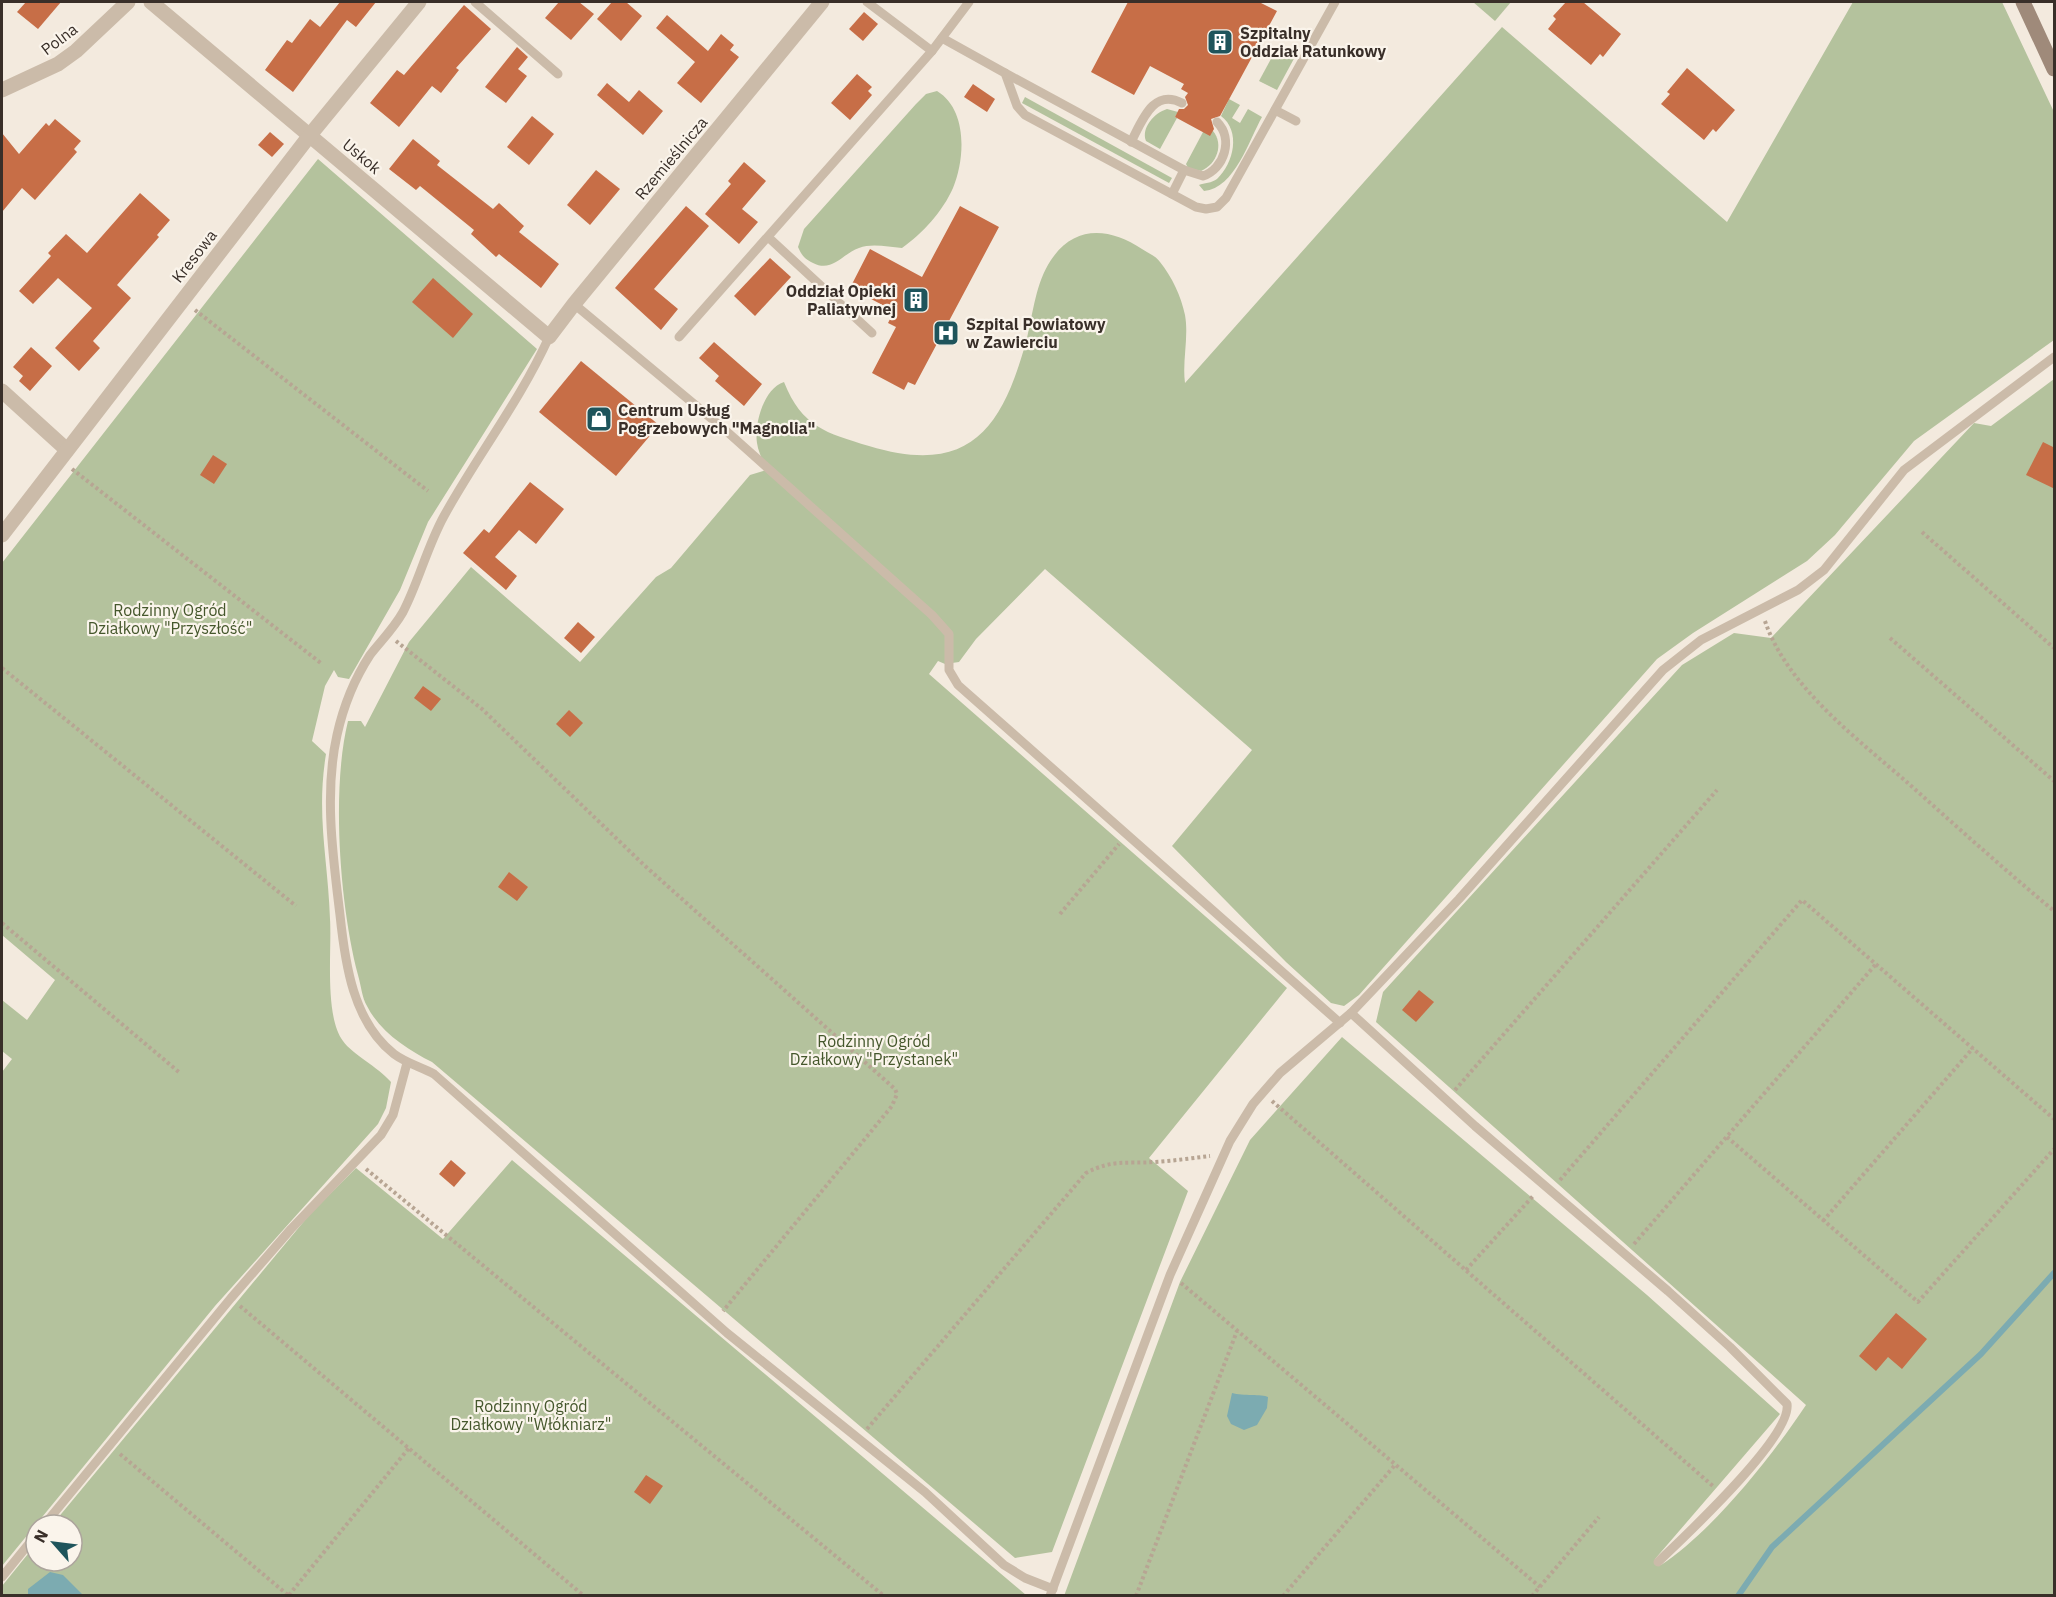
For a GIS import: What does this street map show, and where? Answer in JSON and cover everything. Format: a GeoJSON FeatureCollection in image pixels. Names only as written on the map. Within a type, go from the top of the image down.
{"type":"FeatureCollection","features":[{"type":"Feature","properties":{"kind":"street","name":"Polna"},"geometry":{"type":"LineString","coordinates":[[2,90],[58,64],[76,51],[128,2]]}},
{"type":"Feature","properties":{"kind":"street","name":"Uskok"},"geometry":{"type":"LineString","coordinates":[[152,2],[549,337]]}},
{"type":"Feature","properties":{"kind":"street","name":"Kresowa"},"geometry":{"type":"LineString","coordinates":[[2,535],[310,135],[419,2]]}},
{"type":"Feature","properties":{"kind":"street","name":"Rzemieślnicza"},"geometry":{"type":"LineString","coordinates":[[549,337],[822,2]]}},
{"type":"Feature","properties":{"kind":"street"},"geometry":{"type":"LineString","coordinates":[[2023,2],[2055,69]]}},
{"type":"Feature","properties":{"kind":"street"},"geometry":{"type":"LineString","coordinates":[[2,391],[63,454]]}},
{"type":"Feature","properties":{"kind":"lane"},"geometry":{"type":"LineString","coordinates":[[475,2],[558,74]]}},
{"type":"Feature","properties":{"kind":"lane"},"geometry":{"type":"LineString","coordinates":[[867,2],[932,51]]}},
{"type":"Feature","properties":{"kind":"lane"},"geometry":{"type":"LineString","coordinates":[[679,337],[932,51],[969,2]]}},
{"type":"Feature","properties":{"kind":"lane"},"geometry":{"type":"LineString","coordinates":[[1005,73],[1017,106],[1025,115],[1196,207],[1206,209],[1217,207],[1226,198],[1335,2]]}},
{"type":"Feature","properties":{"kind":"lane"},"geometry":{"type":"LineString","coordinates":[[942,38],[1131,142],[1184,170],[1203,176],[1218,166],[1226,146],[1224,132],[1217,122]]}},
{"type":"Feature","properties":{"kind":"lane"},"geometry":{"type":"LineString","coordinates":[[1131,142],[1146,114],[1157,102],[1168,99],[1182,104]]}},
{"type":"Feature","properties":{"kind":"lane"},"geometry":{"type":"LineString","coordinates":[[1275,110],[1296,121]]}},
{"type":"Feature","properties":{"kind":"lane"},"geometry":{"type":"LineString","coordinates":[[1172,194],[1184,170]]}},
{"type":"Feature","properties":{"kind":"lane"},"geometry":{"type":"LineString","coordinates":[[768,237],[872,333]]}},
{"type":"Feature","properties":{"kind":"lane"},"geometry":{"type":"LineString","coordinates":[[574,304],[724,429],[932,615],[949,634],[949,670],[958,685],[1340,1023]]}},
{"type":"Feature","properties":{"kind":"lane"},"geometry":{"type":"LineString","coordinates":[[549,337],[530,377],[430,542],[412,593],[401,615],[369,657],[343,715],[337,736],[331,813],[343,946],[363,1017],[393,1054],[441,1080],[714,1321],[925,1492],[1004,1565],[1052,1592],[1170,1275],[1223,1154],[1253,1104],[1280,1073],[1351,1013],[1459,899],[1663,670],[1701,640],[1798,590],[1824,570],[1899,477],[1925,452],[2055,357]]}},
{"type":"Feature","properties":{"kind":"lane"},"geometry":{"type":"LineString","coordinates":[[1351,1013],[1446,1100],[1548,1186],[1730,1347],[1787,1404],[1788,1411],[1781,1425],[1725,1497],[1658,1562]]}},
{"type":"Feature","properties":{"kind":"lane"},"geometry":{"type":"LineString","coordinates":[[54,1513],[231,1298],[381,1135],[393,1115],[407,1063]]}},
{"type":"Feature","properties":{"kind":"lane"},"geometry":{"type":"LineString","coordinates":[[2,1577],[24,1550]]}},
{"type":"Feature","properties":{"kind":"path"},"geometry":{"type":"LineString","coordinates":[[183,300],[428,491]]}},
{"type":"Feature","properties":{"kind":"path"},"geometry":{"type":"LineString","coordinates":[[63,454],[322,664]]}},
{"type":"Feature","properties":{"kind":"path"},"geometry":{"type":"LineString","coordinates":[[1922,532],[2055,648]]}},
{"type":"Feature","properties":{"kind":"path"},"geometry":{"type":"LineString","coordinates":[[1761,608],[1771,639],[1797,677],[1836,720],[2055,911]]}},
{"type":"Feature","properties":{"kind":"path"},"geometry":{"type":"LineString","coordinates":[[387,634],[482,710],[644,866],[895,1089],[897,1094],[891,1106],[714,1321]]}},
{"type":"Feature","properties":{"kind":"path"},"geometry":{"type":"LineString","coordinates":[[1890,638],[2055,781]]}},
{"type":"Feature","properties":{"kind":"path"},"geometry":{"type":"LineString","coordinates":[[2,668],[296,906]]}},
{"type":"Feature","properties":{"kind":"path"},"geometry":{"type":"LineString","coordinates":[[1446,1100],[1718,790]]}},
{"type":"Feature","properties":{"kind":"path"},"geometry":{"type":"LineString","coordinates":[[1060,914],[1127,834]]}},
{"type":"Feature","properties":{"kind":"path"},"geometry":{"type":"LineString","coordinates":[[1467,1270],[1548,1186],[1802,900],[2055,1119]]}},
{"type":"Feature","properties":{"kind":"path"},"geometry":{"type":"LineString","coordinates":[[2,923],[180,1073]]}},
{"type":"Feature","properties":{"kind":"path"},"geometry":{"type":"LineString","coordinates":[[1625,1253],[1876,964]]}},
{"type":"Feature","properties":{"kind":"path"},"geometry":{"type":"LineString","coordinates":[[1823,1221],[1973,1048]]}},
{"type":"Feature","properties":{"kind":"path"},"geometry":{"type":"LineString","coordinates":[[1263,1093],[1725,1497]]}},
{"type":"Feature","properties":{"kind":"path"},"geometry":{"type":"LineString","coordinates":[[1727,1137],[1918,1302],[2055,1149]]}},
{"type":"Feature","properties":{"kind":"path"},"geometry":{"type":"LineString","coordinates":[[859,1439],[1086,1173],[1104,1164],[1122,1161],[1154,1162],[1223,1154]]}},
{"type":"Feature","properties":{"kind":"path"},"geometry":{"type":"LineString","coordinates":[[356,1160],[884,1596]]}},
{"type":"Feature","properties":{"kind":"path"},"geometry":{"type":"LineString","coordinates":[[1170,1275],[1540,1587]]}},
{"type":"Feature","properties":{"kind":"path"},"geometry":{"type":"LineString","coordinates":[[231,1298],[584,1596]]}},
{"type":"Feature","properties":{"kind":"path"},"geometry":{"type":"LineString","coordinates":[[1136,1596],[1237,1331]]}},
{"type":"Feature","properties":{"kind":"path"},"geometry":{"type":"LineString","coordinates":[[110,1446],[289,1595],[409,1448]]}},
{"type":"Feature","properties":{"kind":"path"},"geometry":{"type":"LineString","coordinates":[[1283,1596],[1395,1465]]}},
{"type":"Feature","properties":{"kind":"path"},"geometry":{"type":"LineString","coordinates":[[1532,1596],[1599,1517]]}},
{"type":"Feature","properties":{"kind":"green space"},"geometry":{"type":"Polygon","coordinates":[[[1473,2],[1511,2],[1495,21],[1473,2]]]}},
{"type":"Feature","properties":{"kind":"green space","name":"Rodzinny Ogród Działkowy \"Przystanek\""},"geometry":{"type":"Polygon","coordinates":[[[1853,2],[2002,2],[2054,112],[2054,340],[1914,441],[1835,535],[1807,561],[1693,633],[1657,659],[1359,995],[1344,1006],[1331,1003],[1286,962],[1172,846],[1252,750],[1045,569],[976,639],[959,662],[945,664],[938,661],[929,674],[1287,988],[1149,1158],[1188,1191],[1052,1552],[1015,1558],[432,1062],[395,1039],[379,1024],[364,999],[346,916],[342,883],[340,780],[348,721],[361,721],[365,727],[409,642],[471,567],[580,662],[656,577],[671,568],[750,475],[766,470],[758,446],[757,426],[766,399],[771,391],[784,382],[791,397],[807,419],[828,432],[869,446],[904,454],[933,455],[957,449],[977,437],[993,419],[1007,397],[1018,369],[1038,288],[1046,269],[1060,248],[1082,235],[1093,233],[1118,237],[1154,256],[1164,268],[1172,280],[1185,315],[1185,383],[1502,27],[1727,222],[1853,2]]]}},
{"type":"Feature","properties":{"kind":"green space"},"geometry":{"type":"Polygon","coordinates":[[[1279,44],[1297,53],[1277,90],[1259,81],[1279,44]]]}},
{"type":"Feature","properties":{"kind":"green space"},"geometry":{"type":"Polygon","coordinates":[[[937,91],[947,99],[954,110],[961,136],[957,176],[949,197],[938,213],[917,236],[902,248],[864,247],[826,266],[806,259],[798,247],[804,229],[916,104],[926,94],[937,91]]]}},
{"type":"Feature","properties":{"kind":"green space"},"geometry":{"type":"Polygon","coordinates":[[[1025,97],[1172,178],[1169,183],[1022,103],[1025,97]]]}},
{"type":"Feature","properties":{"kind":"green space"},"geometry":{"type":"Polygon","coordinates":[[[1229,99],[1240,105],[1232,118],[1240,123],[1248,109],[1262,117],[1233,172],[1215,188],[1204,191],[1199,185],[1217,179],[1228,165],[1231,156],[1233,138],[1231,130],[1221,116],[1229,99]]]}},
{"type":"Feature","properties":{"kind":"green space"},"geometry":{"type":"Polygon","coordinates":[[[1167,109],[1178,112],[1175,117],[1177,118],[1160,149],[1146,141],[1145,131],[1153,117],[1167,109]]]}},
{"type":"Feature","properties":{"kind":"green space"},"geometry":{"type":"Polygon","coordinates":[[[1213,131],[1218,142],[1215,159],[1201,171],[1188,168],[1186,164],[1203,132],[1213,131]]]}},
{"type":"Feature","properties":{"kind":"green space","name":"Rodzinny Ogród Działkowy \"Przyszłość\""},"geometry":{"type":"Polygon","coordinates":[[[318,159],[537,349],[428,522],[400,590],[349,679],[338,677],[334,670],[325,686],[312,741],[326,754],[322,817],[329,897],[330,982],[333,1016],[337,1030],[347,1046],[391,1082],[386,1108],[378,1124],[215,1306],[45,1513],[24,1513],[24,1539],[2,1566],[2,1072],[12,1059],[2,1051],[2,1000],[27,1020],[55,980],[2,935],[2,563],[318,159]]]}},
{"type":"Feature","properties":{"kind":"green space"},"geometry":{"type":"Polygon","coordinates":[[[2054,379],[2054,1595],[1064,1596],[1180,1282],[1250,1140],[1342,1037],[1647,1295],[1780,1414],[1655,1559],[1661,1565],[1701,1533],[1759,1469],[1806,1405],[1376,1022],[1383,992],[1682,665],[1734,633],[1771,638],[1974,423],[1991,426],[2054,379]]]}},
{"type":"Feature","properties":{"kind":"green space","name":"Rodzinny Ogród Działkowy \"Włókniarz\""},"geometry":{"type":"Polygon","coordinates":[[[512,1160],[1026,1595],[2,1596],[2,1586],[24,1559],[24,1573],[84,1573],[84,1513],[62,1513],[310,1214],[356,1168],[443,1239],[512,1160]]]}},
{"type":"Feature","properties":{"kind":"water"},"geometry":{"type":"Polygon","coordinates":[[[1232,1393],[1268,1397],[1267,1408],[1257,1425],[1244,1430],[1231,1424],[1227,1416],[1232,1393]]]}},
{"type":"Feature","properties":{"kind":"water"},"geometry":{"type":"Polygon","coordinates":[[[49,1573],[54,1573],[63,1575],[83,1595],[28,1595],[28,1589],[49,1573]]]}},
{"type":"Feature","properties":{"kind":"building"},"geometry":{"type":"Polygon","coordinates":[[[26,2],[61,2],[38,29],[17,12],[26,2]]]}},
{"type":"Feature","properties":{"kind":"building"},"geometry":{"type":"Polygon","coordinates":[[[340,2],[376,2],[356,27],[347,20],[293,92],[265,70],[287,40],[292,43],[310,19],[320,27],[340,2]]]}},
{"type":"Feature","properties":{"kind":"building"},"geometry":{"type":"Polygon","coordinates":[[[559,2],[579,2],[594,14],[571,40],[545,18],[559,2]]]}},
{"type":"Feature","properties":{"kind":"building"},"geometry":{"type":"Polygon","coordinates":[[[612,2],[626,2],[642,16],[621,41],[597,19],[612,2]]]}},
{"type":"Feature","properties":{"kind":"building"},"geometry":{"type":"Polygon","coordinates":[[[1128,2],[1259,2],[1277,11],[1220,116],[1211,119],[1214,129],[1210,136],[1175,117],[1179,109],[1184,109],[1188,105],[1185,97],[1188,93],[1181,89],[1184,84],[1150,66],[1134,95],[1091,72],[1128,2]]]}},
{"type":"Feature","properties":{"kind":"building"},"geometry":{"type":"Polygon","coordinates":[[[1566,2],[1583,2],[1621,34],[1603,57],[1600,54],[1591,65],[1548,29],[1556,19],[1553,16],[1566,2]]]}},
{"type":"Feature","properties":{"kind":"building"},"geometry":{"type":"Polygon","coordinates":[[[464,5],[491,29],[456,68],[459,70],[441,93],[432,86],[399,127],[370,103],[397,70],[404,75],[464,5]]]}},
{"type":"Feature","properties":{"kind":"building"},"geometry":{"type":"Polygon","coordinates":[[[864,12],[878,24],[863,41],[849,29],[864,12]]]}},
{"type":"Feature","properties":{"kind":"building"},"geometry":{"type":"Polygon","coordinates":[[[667,15],[708,51],[721,34],[734,45],[730,50],[739,57],[701,103],[677,83],[695,62],[656,28],[667,15]]]}},
{"type":"Feature","properties":{"kind":"building"},"geometry":{"type":"Polygon","coordinates":[[[517,47],[528,57],[518,69],[527,76],[506,103],[485,87],[517,47]]]}},
{"type":"Feature","properties":{"kind":"building"},"geometry":{"type":"Polygon","coordinates":[[[1687,68],[1735,110],[1716,132],[1713,129],[1704,140],[1661,104],[1670,94],[1667,92],[1687,68]]]}},
{"type":"Feature","properties":{"kind":"building"},"geometry":{"type":"Polygon","coordinates":[[[857,74],[872,87],[868,91],[872,95],[850,120],[831,103],[857,74]]]}},
{"type":"Feature","properties":{"kind":"building"},"geometry":{"type":"Polygon","coordinates":[[[607,83],[629,102],[639,90],[663,111],[643,135],[597,95],[607,83]]]}},
{"type":"Feature","properties":{"kind":"building"},"geometry":{"type":"Polygon","coordinates":[[[973,84],[995,99],[987,112],[964,97],[973,84]]]}},
{"type":"Feature","properties":{"kind":"building"},"geometry":{"type":"Polygon","coordinates":[[[532,116],[554,134],[529,165],[507,147],[532,116]]]}},
{"type":"Feature","properties":{"kind":"building"},"geometry":{"type":"Polygon","coordinates":[[[55,119],[81,141],[74,149],[77,152],[35,200],[22,188],[2,212],[2,133],[19,154],[46,123],[49,126],[55,119]]]}},
{"type":"Feature","properties":{"kind":"building"},"geometry":{"type":"Polygon","coordinates":[[[270,132],[284,144],[272,157],[258,145],[270,132]]]}},
{"type":"Feature","properties":{"kind":"building"},"geometry":{"type":"Polygon","coordinates":[[[413,139],[440,161],[437,165],[493,209],[499,203],[524,226],[519,232],[559,264],[541,288],[499,254],[496,257],[471,234],[474,230],[420,186],[416,190],[389,169],[413,139]]]}},
{"type":"Feature","properties":{"kind":"building"},"geometry":{"type":"Polygon","coordinates":[[[744,162],[766,181],[742,209],[758,222],[739,244],[705,214],[731,184],[728,181],[744,162]]]}},
{"type":"Feature","properties":{"kind":"building"},"geometry":{"type":"Polygon","coordinates":[[[596,170],[620,189],[590,225],[567,205],[596,170]]]}},
{"type":"Feature","properties":{"kind":"building"},"geometry":{"type":"Polygon","coordinates":[[[140,193],[170,220],[157,235],[159,237],[117,285],[131,298],[93,341],[100,348],[79,371],[55,348],[92,308],[58,278],[33,304],[19,291],[51,256],[48,253],[66,234],[87,253],[140,193]]]}},
{"type":"Feature","properties":{"kind":"building"},"geometry":{"type":"Polygon","coordinates":[[[686,206],[709,226],[654,289],[678,309],[661,330],[615,288],[686,206]]]}},
{"type":"Feature","properties":{"kind":"building","name":"Oddział Opieki Paliatywnej"},"geometry":{"type":"Polygon","coordinates":[[[960,206],[999,227],[915,385],[908,382],[904,390],[872,373],[896,327],[888,323],[894,311],[850,288],[870,249],[922,277],[960,206]]]}},
{"type":"Feature","properties":{"kind":"building"},"geometry":{"type":"Polygon","coordinates":[[[770,258],[791,277],[755,316],[734,296],[770,258]]]}},
{"type":"Feature","properties":{"kind":"building"},"geometry":{"type":"Polygon","coordinates":[[[433,278],[473,314],[453,338],[412,302],[433,278]]]}},
{"type":"Feature","properties":{"kind":"building"},"geometry":{"type":"Polygon","coordinates":[[[714,342],[762,384],[744,406],[715,381],[719,376],[699,358],[714,342]]]}},
{"type":"Feature","properties":{"kind":"building"},"geometry":{"type":"Polygon","coordinates":[[[31,347],[52,366],[30,391],[19,381],[23,376],[13,367],[31,347]]]}},
{"type":"Feature","properties":{"kind":"building","name":"Centrum Usług Pogrzebowych \"Magnolia\""},"geometry":{"type":"Polygon","coordinates":[[[581,361],[659,425],[616,476],[539,412],[581,361]]]}},
{"type":"Feature","properties":{"kind":"building"},"geometry":{"type":"Polygon","coordinates":[[[2043,442],[2055,448],[2055,489],[2026,475],[2043,442]]]}},
{"type":"Feature","properties":{"kind":"building"},"geometry":{"type":"Polygon","coordinates":[[[213,455],[227,464],[214,484],[200,475],[213,455]]]}},
{"type":"Feature","properties":{"kind":"building"},"geometry":{"type":"Polygon","coordinates":[[[530,482],[564,509],[536,544],[519,530],[495,557],[517,576],[506,590],[463,553],[484,529],[489,533],[530,482]]]}},
{"type":"Feature","properties":{"kind":"building"},"geometry":{"type":"Polygon","coordinates":[[[578,622],[595,637],[581,653],[564,638],[578,622]]]}},
{"type":"Feature","properties":{"kind":"building"},"geometry":{"type":"Polygon","coordinates":[[[423,686],[441,699],[431,711],[414,698],[423,686]]]}},
{"type":"Feature","properties":{"kind":"building"},"geometry":{"type":"Polygon","coordinates":[[[569,710],[583,723],[570,737],[556,724],[569,710]]]}},
{"type":"Feature","properties":{"kind":"building"},"geometry":{"type":"Polygon","coordinates":[[[509,872],[528,887],[517,901],[498,887],[509,872]]]}},
{"type":"Feature","properties":{"kind":"building"},"geometry":{"type":"Polygon","coordinates":[[[1419,990],[1434,1002],[1416,1022],[1402,1010],[1419,990]]]}},
{"type":"Feature","properties":{"kind":"building"},"geometry":{"type":"Polygon","coordinates":[[[451,1160],[466,1173],[454,1187],[439,1174],[451,1160]]]}},
{"type":"Feature","properties":{"kind":"building"},"geometry":{"type":"Polygon","coordinates":[[[1896,1313],[1927,1339],[1902,1369],[1888,1357],[1876,1371],[1859,1356],[1896,1313]]]}},
{"type":"Feature","properties":{"kind":"building"},"geometry":{"type":"Polygon","coordinates":[[[646,1475],[663,1486],[650,1504],[634,1492],[646,1475]]]}},
{"type":"Feature","properties":{"kind":"waterway"},"geometry":{"type":"LineString","coordinates":[[1738,1596],[1772,1547],[1981,1354],[2054,1273]]}},
{"type":"Feature","properties":{"kind":"place","name":"Szpitalny Oddział Ratunkowy"},"geometry":{"type":"Point","coordinates":[1220,42]}},
{"type":"Feature","properties":{"kind":"place","name":"Oddział Opieki Paliatywnej"},"geometry":{"type":"Point","coordinates":[916,300]}},
{"type":"Feature","properties":{"kind":"place","name":"Szpital Powiatowy w Zawierciu"},"geometry":{"type":"Point","coordinates":[946,333]}},
{"type":"Feature","properties":{"kind":"place","name":"Centrum Usług Pogrzebowych \"Magnolia\""},"geometry":{"type":"Point","coordinates":[599,419]}}]}
